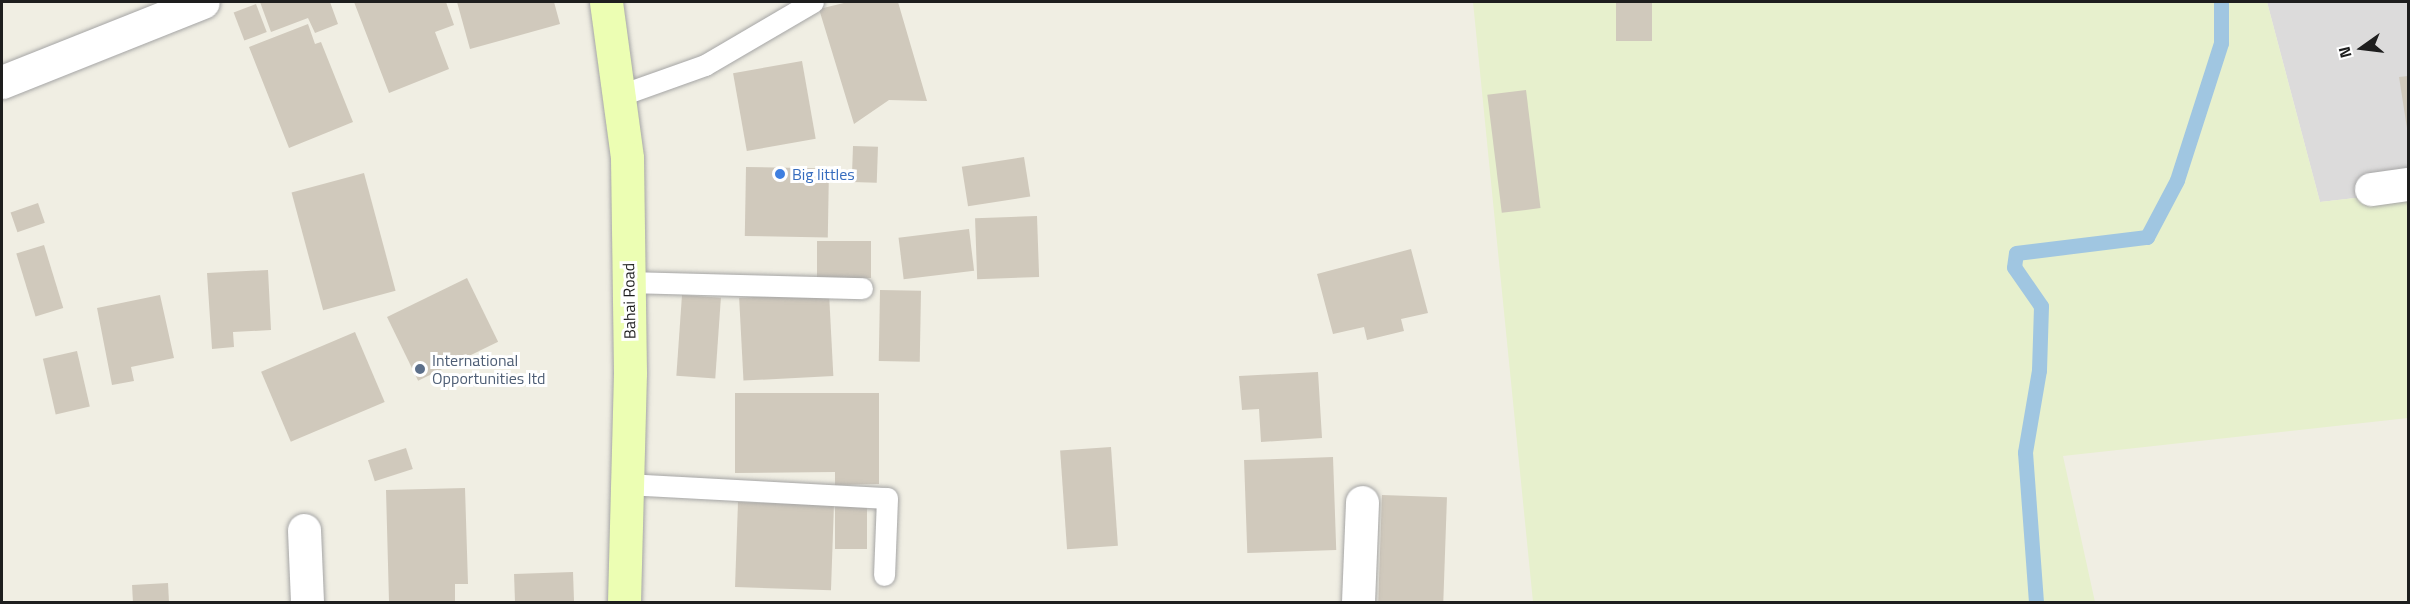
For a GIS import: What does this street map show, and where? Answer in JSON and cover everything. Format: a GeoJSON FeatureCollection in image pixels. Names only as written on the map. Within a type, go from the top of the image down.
{"type":"FeatureCollection","features":[{"type":"Feature","properties":{"kind":"street"},"geometry":{"type":"LineString","coordinates":[[2,82],[203,2]]}},
{"type":"Feature","properties":{"kind":"street","name":"Bahai Road"},"geometry":{"type":"LineString","coordinates":[[606,2],[627,158],[627,484],[624,603]]}},
{"type":"Feature","properties":{"kind":"street"},"geometry":{"type":"LineString","coordinates":[[2371,189],[2409,184]]}},
{"type":"Feature","properties":{"kind":"street"},"geometry":{"type":"LineString","coordinates":[[1358,603],[1362,502]]}},
{"type":"Feature","properties":{"kind":"street"},"geometry":{"type":"LineString","coordinates":[[304,530],[307,603]]}},
{"type":"Feature","properties":{"kind":"lane"},"geometry":{"type":"LineString","coordinates":[[618,96],[705,65],[813,2]]}},
{"type":"Feature","properties":{"kind":"lane"},"geometry":{"type":"LineString","coordinates":[[628,282],[862,288]]}},
{"type":"Feature","properties":{"kind":"lane"},"geometry":{"type":"LineString","coordinates":[[627,484],[887,498],[884,575]]}},
{"type":"Feature","properties":{"kind":"shaded area"},"geometry":{"type":"Polygon","coordinates":[[[2267,2],[2408,2],[2408,192],[2320,202],[2267,2]]]}},
{"type":"Feature","properties":{"kind":"green space"},"geometry":{"type":"Polygon","coordinates":[[[1473,2],[2267,2],[2320,202],[2408,192],[2408,418],[2063,456],[2095,602],[1533,602],[1473,2]]]}},
{"type":"Feature","properties":{"kind":"building"},"geometry":{"type":"Polygon","coordinates":[[[260,2],[330,2],[338,24],[315,33],[308,18],[271,32],[260,2]]]}},
{"type":"Feature","properties":{"kind":"building"},"geometry":{"type":"Polygon","coordinates":[[[354,2],[446,2],[454,25],[435,32],[449,69],[389,93],[354,2]]]}},
{"type":"Feature","properties":{"kind":"building"},"geometry":{"type":"Polygon","coordinates":[[[457,2],[554,2],[560,24],[470,49],[457,2]]]}},
{"type":"Feature","properties":{"kind":"building"},"geometry":{"type":"Polygon","coordinates":[[[848,2],[898,2],[927,101],[889,100],[854,124],[819,9],[848,2]]]}},
{"type":"Feature","properties":{"kind":"building"},"geometry":{"type":"Polygon","coordinates":[[[1616,2],[1652,2],[1652,41],[1616,41],[1616,2]]]}},
{"type":"Feature","properties":{"kind":"building"},"geometry":{"type":"Polygon","coordinates":[[[256,4],[267,32],[244,41],[234,13],[256,4]]]}},
{"type":"Feature","properties":{"kind":"building"},"geometry":{"type":"Polygon","coordinates":[[[308,24],[315,44],[321,42],[353,122],[289,148],[249,47],[308,24]]]}},
{"type":"Feature","properties":{"kind":"building"},"geometry":{"type":"Polygon","coordinates":[[[802,61],[816,139],[747,151],[733,73],[802,61]]]}},
{"type":"Feature","properties":{"kind":"building"},"geometry":{"type":"Polygon","coordinates":[[[2408,76],[2408,128],[2407,128],[2399,77],[2408,76]]]}},
{"type":"Feature","properties":{"kind":"building"},"geometry":{"type":"Polygon","coordinates":[[[1526,90],[1541,208],[1502,213],[1487,95],[1526,90]]]}},
{"type":"Feature","properties":{"kind":"building"},"geometry":{"type":"Polygon","coordinates":[[[853,146],[878,147],[877,183],[852,182],[853,146]]]}},
{"type":"Feature","properties":{"kind":"building"},"geometry":{"type":"Polygon","coordinates":[[[1024,157],[1030,197],[968,206],[962,167],[1024,157]]]}},
{"type":"Feature","properties":{"kind":"building"},"geometry":{"type":"Polygon","coordinates":[[[746,167],[829,168],[828,237],[745,236],[746,167]]]}},
{"type":"Feature","properties":{"kind":"building"},"geometry":{"type":"Polygon","coordinates":[[[364,173],[396,291],[323,310],[292,192],[364,173]]]}},
{"type":"Feature","properties":{"kind":"building"},"geometry":{"type":"Polygon","coordinates":[[[38,203],[45,223],[17,232],[11,212],[38,203]]]}},
{"type":"Feature","properties":{"kind":"building"},"geometry":{"type":"Polygon","coordinates":[[[1037,216],[1039,277],[977,279],[975,218],[1037,216]]]}},
{"type":"Feature","properties":{"kind":"building"},"geometry":{"type":"Polygon","coordinates":[[[969,229],[974,271],[904,279],[899,238],[969,229]]]}},
{"type":"Feature","properties":{"kind":"building"},"geometry":{"type":"Polygon","coordinates":[[[817,241],[871,241],[871,278],[817,278],[817,241]]]}},
{"type":"Feature","properties":{"kind":"building"},"geometry":{"type":"Polygon","coordinates":[[[44,245],[63,308],[36,317],[16,253],[44,245]]]}},
{"type":"Feature","properties":{"kind":"building"},"geometry":{"type":"Polygon","coordinates":[[[1411,249],[1428,313],[1401,319],[1404,331],[1367,340],[1364,327],[1333,334],[1317,274],[1411,249]]]}},
{"type":"Feature","properties":{"kind":"building"},"geometry":{"type":"Polygon","coordinates":[[[268,270],[271,330],[233,332],[234,347],[212,349],[207,273],[268,270]]]}},
{"type":"Feature","properties":{"kind":"building"},"geometry":{"type":"Polygon","coordinates":[[[467,278],[498,342],[418,381],[387,317],[467,278]]]}},
{"type":"Feature","properties":{"kind":"building"},"geometry":{"type":"Polygon","coordinates":[[[880,290],[921,291],[920,362],[879,361],[880,290]]]}},
{"type":"Feature","properties":{"kind":"building"},"geometry":{"type":"Polygon","coordinates":[[[829,293],[833,376],[743,381],[739,298],[829,293]]]}},
{"type":"Feature","properties":{"kind":"building"},"geometry":{"type":"Polygon","coordinates":[[[160,295],[174,358],[131,367],[134,381],[112,385],[97,308],[160,295]]]}},
{"type":"Feature","properties":{"kind":"building"},"geometry":{"type":"Polygon","coordinates":[[[682,295],[721,298],[715,379],[676,376],[682,295]]]}},
{"type":"Feature","properties":{"kind":"building"},"geometry":{"type":"Polygon","coordinates":[[[355,332],[385,402],[291,442],[261,372],[355,332]]]}},
{"type":"Feature","properties":{"kind":"building"},"geometry":{"type":"Polygon","coordinates":[[[77,351],[90,407],[56,414],[43,359],[77,351]]]}},
{"type":"Feature","properties":{"kind":"building"},"geometry":{"type":"Polygon","coordinates":[[[1318,372],[1322,438],[1261,442],[1259,409],[1242,410],[1239,376],[1318,372]]]}},
{"type":"Feature","properties":{"kind":"building"},"geometry":{"type":"Polygon","coordinates":[[[735,393],[879,393],[879,484],[835,485],[835,472],[735,473],[735,393]]]}},
{"type":"Feature","properties":{"kind":"building"},"geometry":{"type":"Polygon","coordinates":[[[1111,447],[1118,546],[1067,549],[1060,451],[1111,447]]]}},
{"type":"Feature","properties":{"kind":"building"},"geometry":{"type":"Polygon","coordinates":[[[406,448],[413,469],[375,481],[368,460],[406,448]]]}},
{"type":"Feature","properties":{"kind":"building"},"geometry":{"type":"Polygon","coordinates":[[[1333,457],[1336,550],[1247,553],[1244,460],[1333,457]]]}},
{"type":"Feature","properties":{"kind":"building"},"geometry":{"type":"Polygon","coordinates":[[[465,488],[468,584],[455,584],[455,602],[389,602],[386,490],[465,488]]]}},
{"type":"Feature","properties":{"kind":"building"},"geometry":{"type":"Polygon","coordinates":[[[1382,495],[1447,497],[1443,602],[1378,602],[1382,495]]]}},
{"type":"Feature","properties":{"kind":"building"},"geometry":{"type":"Polygon","coordinates":[[[738,502],[834,505],[831,590],[735,587],[738,502]]]}},
{"type":"Feature","properties":{"kind":"building"},"geometry":{"type":"Polygon","coordinates":[[[835,506],[867,506],[867,549],[835,549],[835,506]]]}},
{"type":"Feature","properties":{"kind":"building"},"geometry":{"type":"Polygon","coordinates":[[[573,572],[574,602],[515,602],[514,574],[573,572]]]}},
{"type":"Feature","properties":{"kind":"building"},"geometry":{"type":"Polygon","coordinates":[[[168,583],[169,602],[133,602],[132,585],[168,583]]]}},
{"type":"Feature","properties":{"kind":"waterway"},"geometry":{"type":"LineString","coordinates":[[2036,602],[2025,452],[2039,370],[2041,306],[2014,267],[2016,253],[2147,237],[2177,180],[2221,43],[2221,2]]}},
{"type":"Feature","properties":{"kind":"place","name":"Big littles"},"geometry":{"type":"Point","coordinates":[780,174]}},
{"type":"Feature","properties":{"kind":"place","name":"International Opportunities ltd"},"geometry":{"type":"Point","coordinates":[420,369]}}]}
